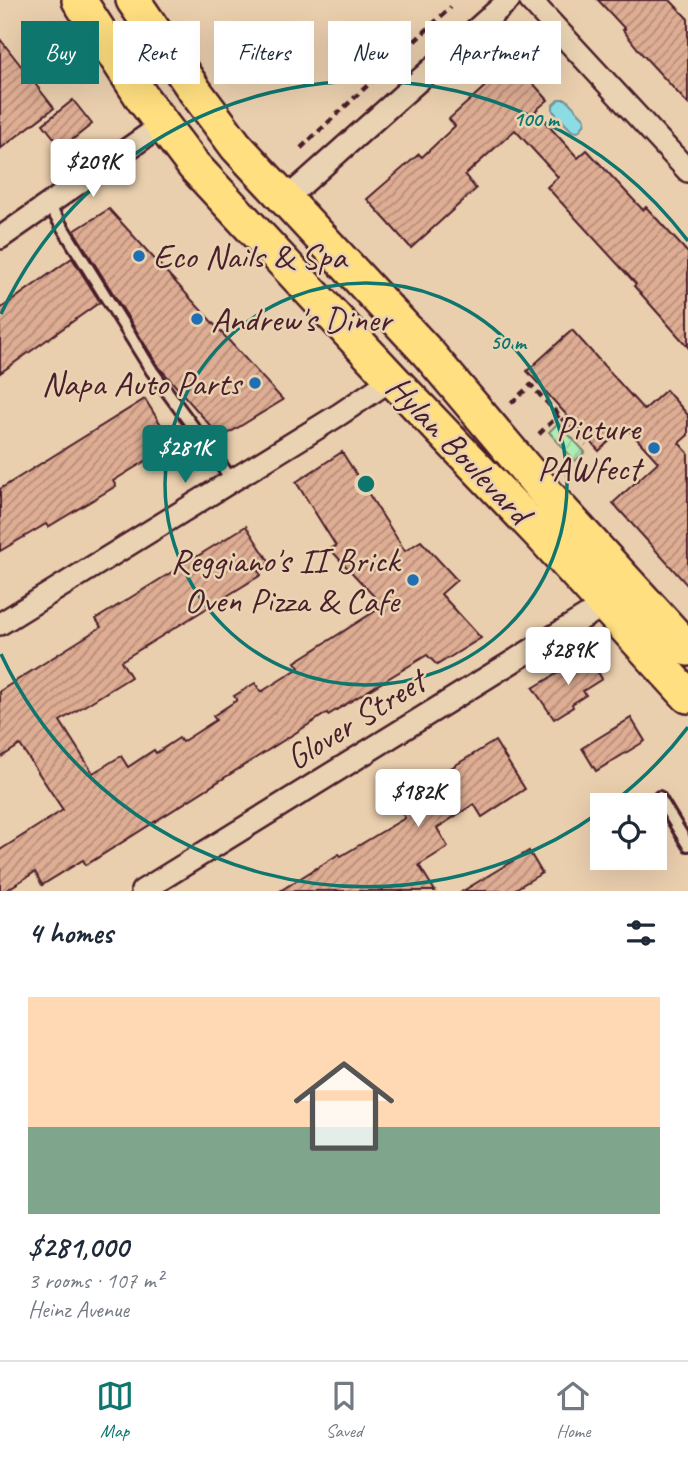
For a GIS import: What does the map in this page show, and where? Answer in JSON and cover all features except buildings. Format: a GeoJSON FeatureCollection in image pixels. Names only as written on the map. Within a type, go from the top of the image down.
{"type":"FeatureCollection","features":[{"type":"Feature","properties":{"kind":"main road","name":"Hylan Boulevard"},"geometry":{"type":"LineString","coordinates":[[79,0],[162,125],[215,190],[688,696]]}},
{"type":"Feature","properties":{"kind":"main road","name":"Hylan Boulevard"},"geometry":{"type":"LineString","coordinates":[[133,0],[215,120],[285,200],[428,353],[546,493],[688,649]]}},
{"type":"Feature","properties":{"kind":"street"},"geometry":{"type":"LineString","coordinates":[[285,200],[509,0]]}},
{"type":"Feature","properties":{"kind":"street"},"geometry":{"type":"LineString","coordinates":[[530,0],[688,172]]}},
{"type":"Feature","properties":{"kind":"street"},"geometry":{"type":"LineString","coordinates":[[0,238],[162,125]]}},
{"type":"Feature","properties":{"kind":"street"},"geometry":{"type":"LineString","coordinates":[[0,624],[392,379]]}},
{"type":"Feature","properties":{"kind":"street","name":"Glover Street"},"geometry":{"type":"LineString","coordinates":[[142,891],[604,605]]}},
{"type":"Feature","properties":{"kind":"lane"},"geometry":{"type":"LineString","coordinates":[[48,204],[152,372],[232,480]]}},
{"type":"Feature","properties":{"kind":"lane"},"geometry":{"type":"LineString","coordinates":[[667,810],[688,845]]}},
{"type":"Feature","properties":{"kind":"path"},"geometry":{"type":"LineString","coordinates":[[301,148],[451,7]]}},
{"type":"Feature","properties":{"kind":"path"},"geometry":{"type":"LineString","coordinates":[[511,403],[531,385],[586,445]]}},
{"type":"Feature","properties":{"kind":"path"},"geometry":{"type":"LineString","coordinates":[[539,434],[559,415]]}},
{"type":"Feature","properties":{"kind":"green space"},"geometry":{"type":"Polygon","coordinates":[[[558,423],[585,452],[575,461],[549,432],[558,423]]]}},
{"type":"Feature","properties":{"kind":"water"},"geometry":{"type":"Polygon","coordinates":[[[559,99],[566,99],[585,119],[578,132],[572,131],[553,111],[553,105],[559,99]]]}},
{"type":"Feature","properties":{"kind":"place","name":"Eco Nails & Spa"},"geometry":{"type":"Point","coordinates":[139,256]}},
{"type":"Feature","properties":{"kind":"place","name":"Andrew's Diner"},"geometry":{"type":"Point","coordinates":[197,319]}},
{"type":"Feature","properties":{"kind":"place","name":"Napa Auto Parts"},"geometry":{"type":"Point","coordinates":[255,383]}},
{"type":"Feature","properties":{"kind":"place","name":"Picture PAWfect"},"geometry":{"type":"Point","coordinates":[654,448]}},
{"type":"Feature","properties":{"kind":"place","name":"Reggiano's II Brick Oven Pizza & Cafe"},"geometry":{"type":"Point","coordinates":[413,580]}}]}
